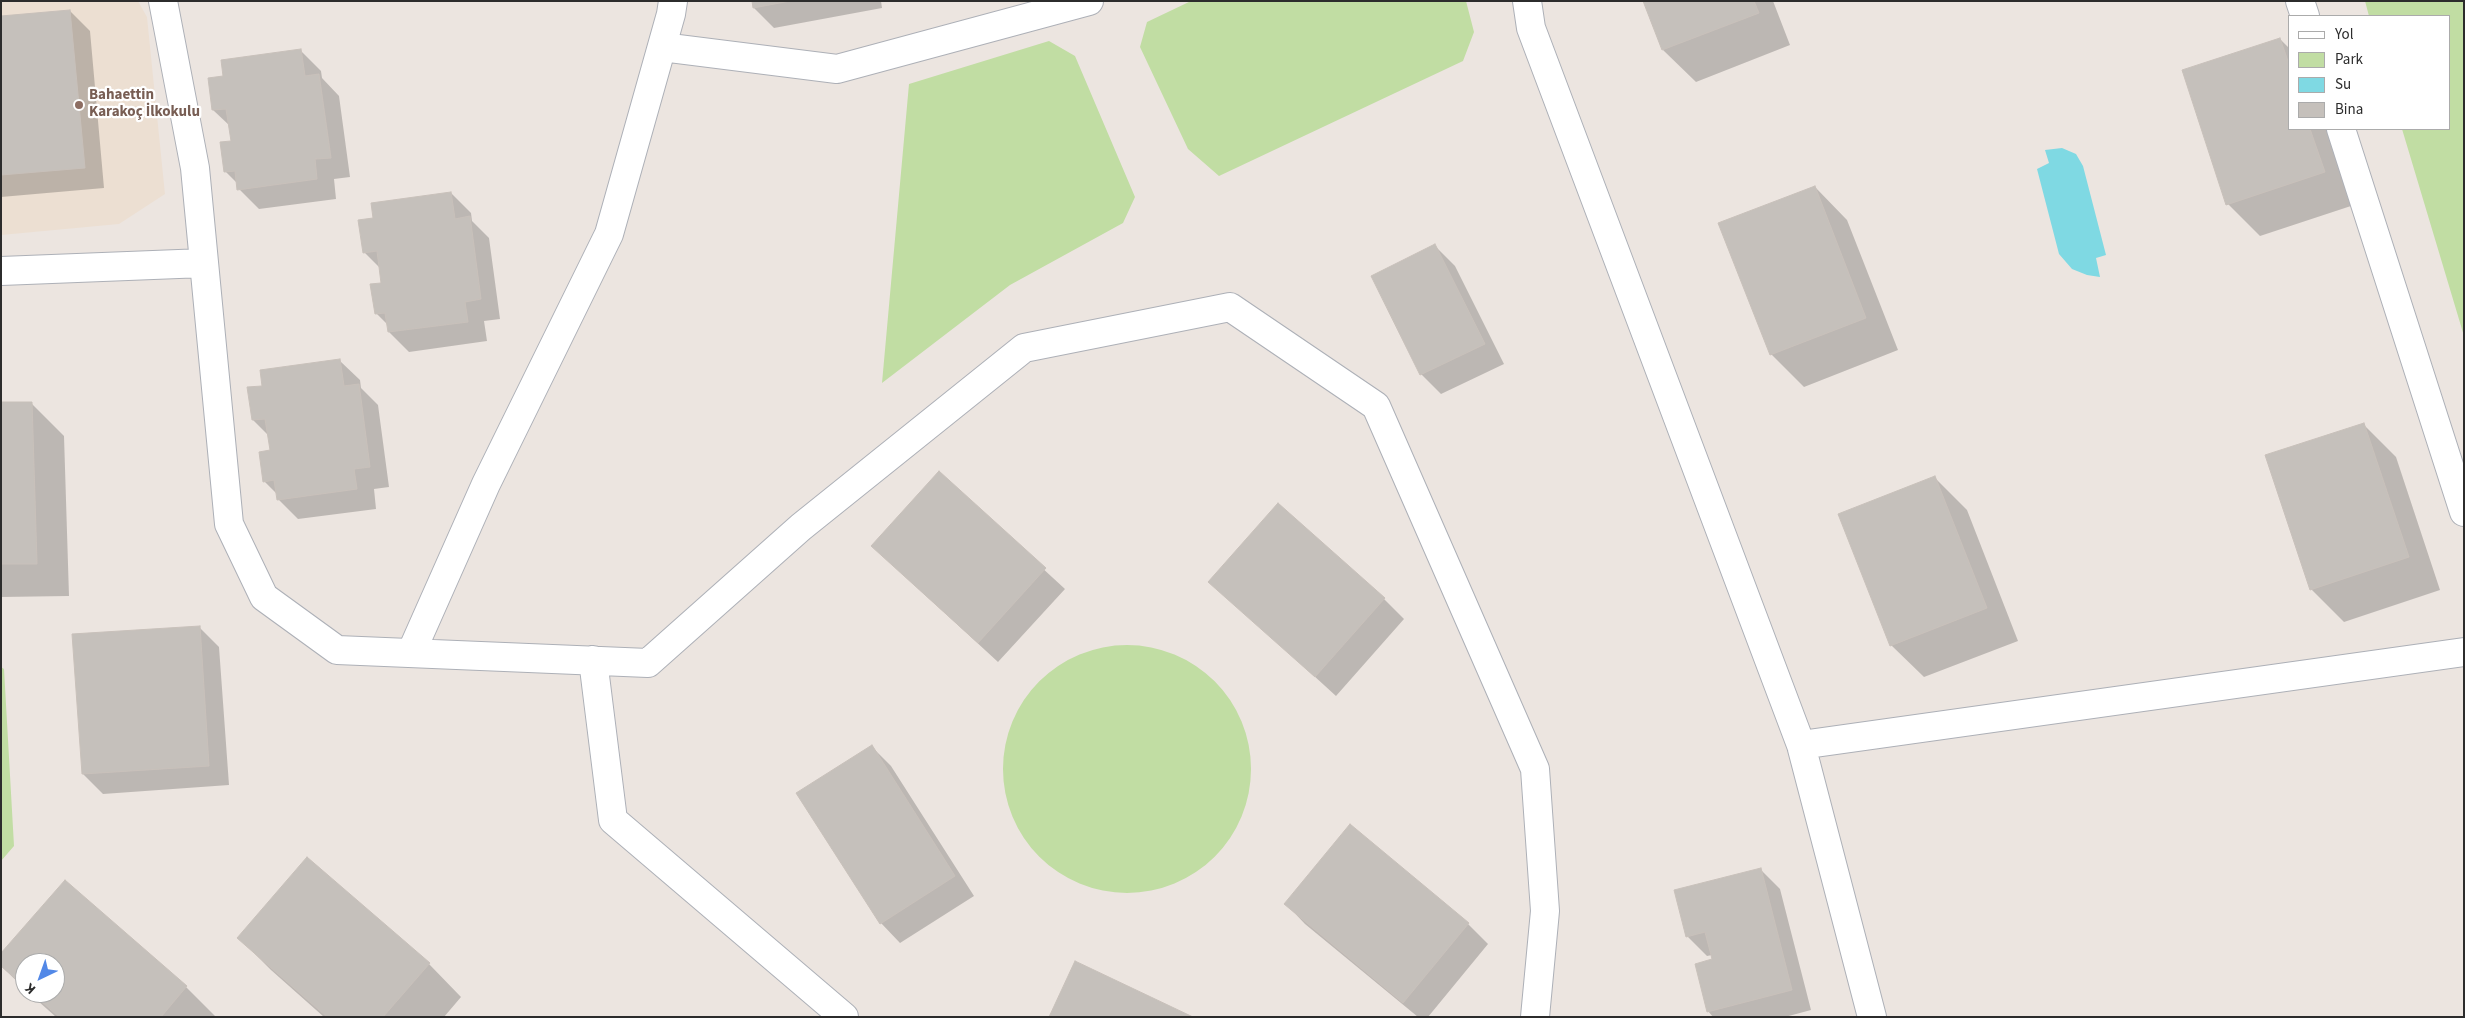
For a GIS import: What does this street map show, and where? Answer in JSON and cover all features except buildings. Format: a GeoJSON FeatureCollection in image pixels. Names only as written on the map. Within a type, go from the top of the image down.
{"type":"FeatureCollection","features":[{"type":"Feature","properties":{"kind":"street"},"geometry":{"type":"LineString","coordinates":[[163,1],[195,168],[229,524],[264,597],[337,650],[648,663],[801,527],[1024,348],[1230,307],[1376,406],[1535,769],[1545,911],[1535,1017]]}},
{"type":"Feature","properties":{"kind":"street"},"geometry":{"type":"LineString","coordinates":[[411,653],[486,484],[609,234],[662,47],[673,1]]}},
{"type":"Feature","properties":{"kind":"street"},"geometry":{"type":"LineString","coordinates":[[1528,1],[1531,28],[1801,745],[1872,1017]]}},
{"type":"Feature","properties":{"kind":"street"},"geometry":{"type":"LineString","coordinates":[[2300,1],[2305,15]]}},
{"type":"Feature","properties":{"kind":"street"},"geometry":{"type":"LineString","coordinates":[[662,47],[837,69],[1082,3]]}},
{"type":"Feature","properties":{"kind":"street"},"geometry":{"type":"LineString","coordinates":[[2341,130],[2464,512]]}},
{"type":"Feature","properties":{"kind":"street"},"geometry":{"type":"LineString","coordinates":[[1,271],[204,262]]}},
{"type":"Feature","properties":{"kind":"street"},"geometry":{"type":"LineString","coordinates":[[1801,745],[2464,652]]}},
{"type":"Feature","properties":{"kind":"street"},"geometry":{"type":"LineString","coordinates":[[592,660],[613,820],[844,1017]]}},
{"type":"Feature","properties":{"kind":"shaded area","name":"Bahaettin Karakoç İlkokulu"},"geometry":{"type":"Polygon","coordinates":[[[1,1],[138,1],[147,17],[165,194],[119,224],[1,235],[1,1]]]}},
{"type":"Feature","properties":{"kind":"green space"},"geometry":{"type":"Polygon","coordinates":[[[1191,1],[1466,1],[1474,32],[1463,61],[1219,176],[1188,149],[1140,47],[1147,22],[1191,1]]]}},
{"type":"Feature","properties":{"kind":"green space"},"geometry":{"type":"Polygon","coordinates":[[[2365,1],[2464,1],[2464,336],[2402,130],[2450,130],[2450,15],[2369,15],[2365,1]]]}},
{"type":"Feature","properties":{"kind":"green space"},"geometry":{"type":"Polygon","coordinates":[[[1049,41],[1075,56],[1135,197],[1123,223],[1010,285],[882,383],[909,84],[1049,41]]]}},
{"type":"Feature","properties":{"kind":"green space"},"geometry":{"type":"Polygon","coordinates":[[[1127,645],[1151,647],[1174,654],[1196,666],[1215,681],[1230,700],[1242,722],[1249,745],[1251,769],[1249,793],[1242,816],[1230,838],[1215,857],[1196,872],[1174,884],[1151,891],[1127,893],[1103,891],[1080,884],[1058,872],[1039,857],[1024,838],[1012,816],[1005,793],[1003,769],[1005,745],[1012,722],[1024,700],[1039,681],[1058,666],[1080,654],[1103,647],[1127,645]]]}},
{"type":"Feature","properties":{"kind":"green space"},"geometry":{"type":"Polygon","coordinates":[[[1,667],[4,669],[14,846],[1,861],[1,667]]]}},
{"type":"Feature","properties":{"kind":"water"},"geometry":{"type":"Polygon","coordinates":[[[2062,148],[2076,154],[2083,166],[2106,255],[2096,258],[2100,277],[2087,275],[2072,269],[2059,254],[2037,169],[2049,163],[2045,150],[2062,148]]]}},
{"type":"Feature","properties":{"kind":"place","name":"Bahaettin Karakoç İlkokulu"},"geometry":{"type":"Point","coordinates":[79,105]}}]}
